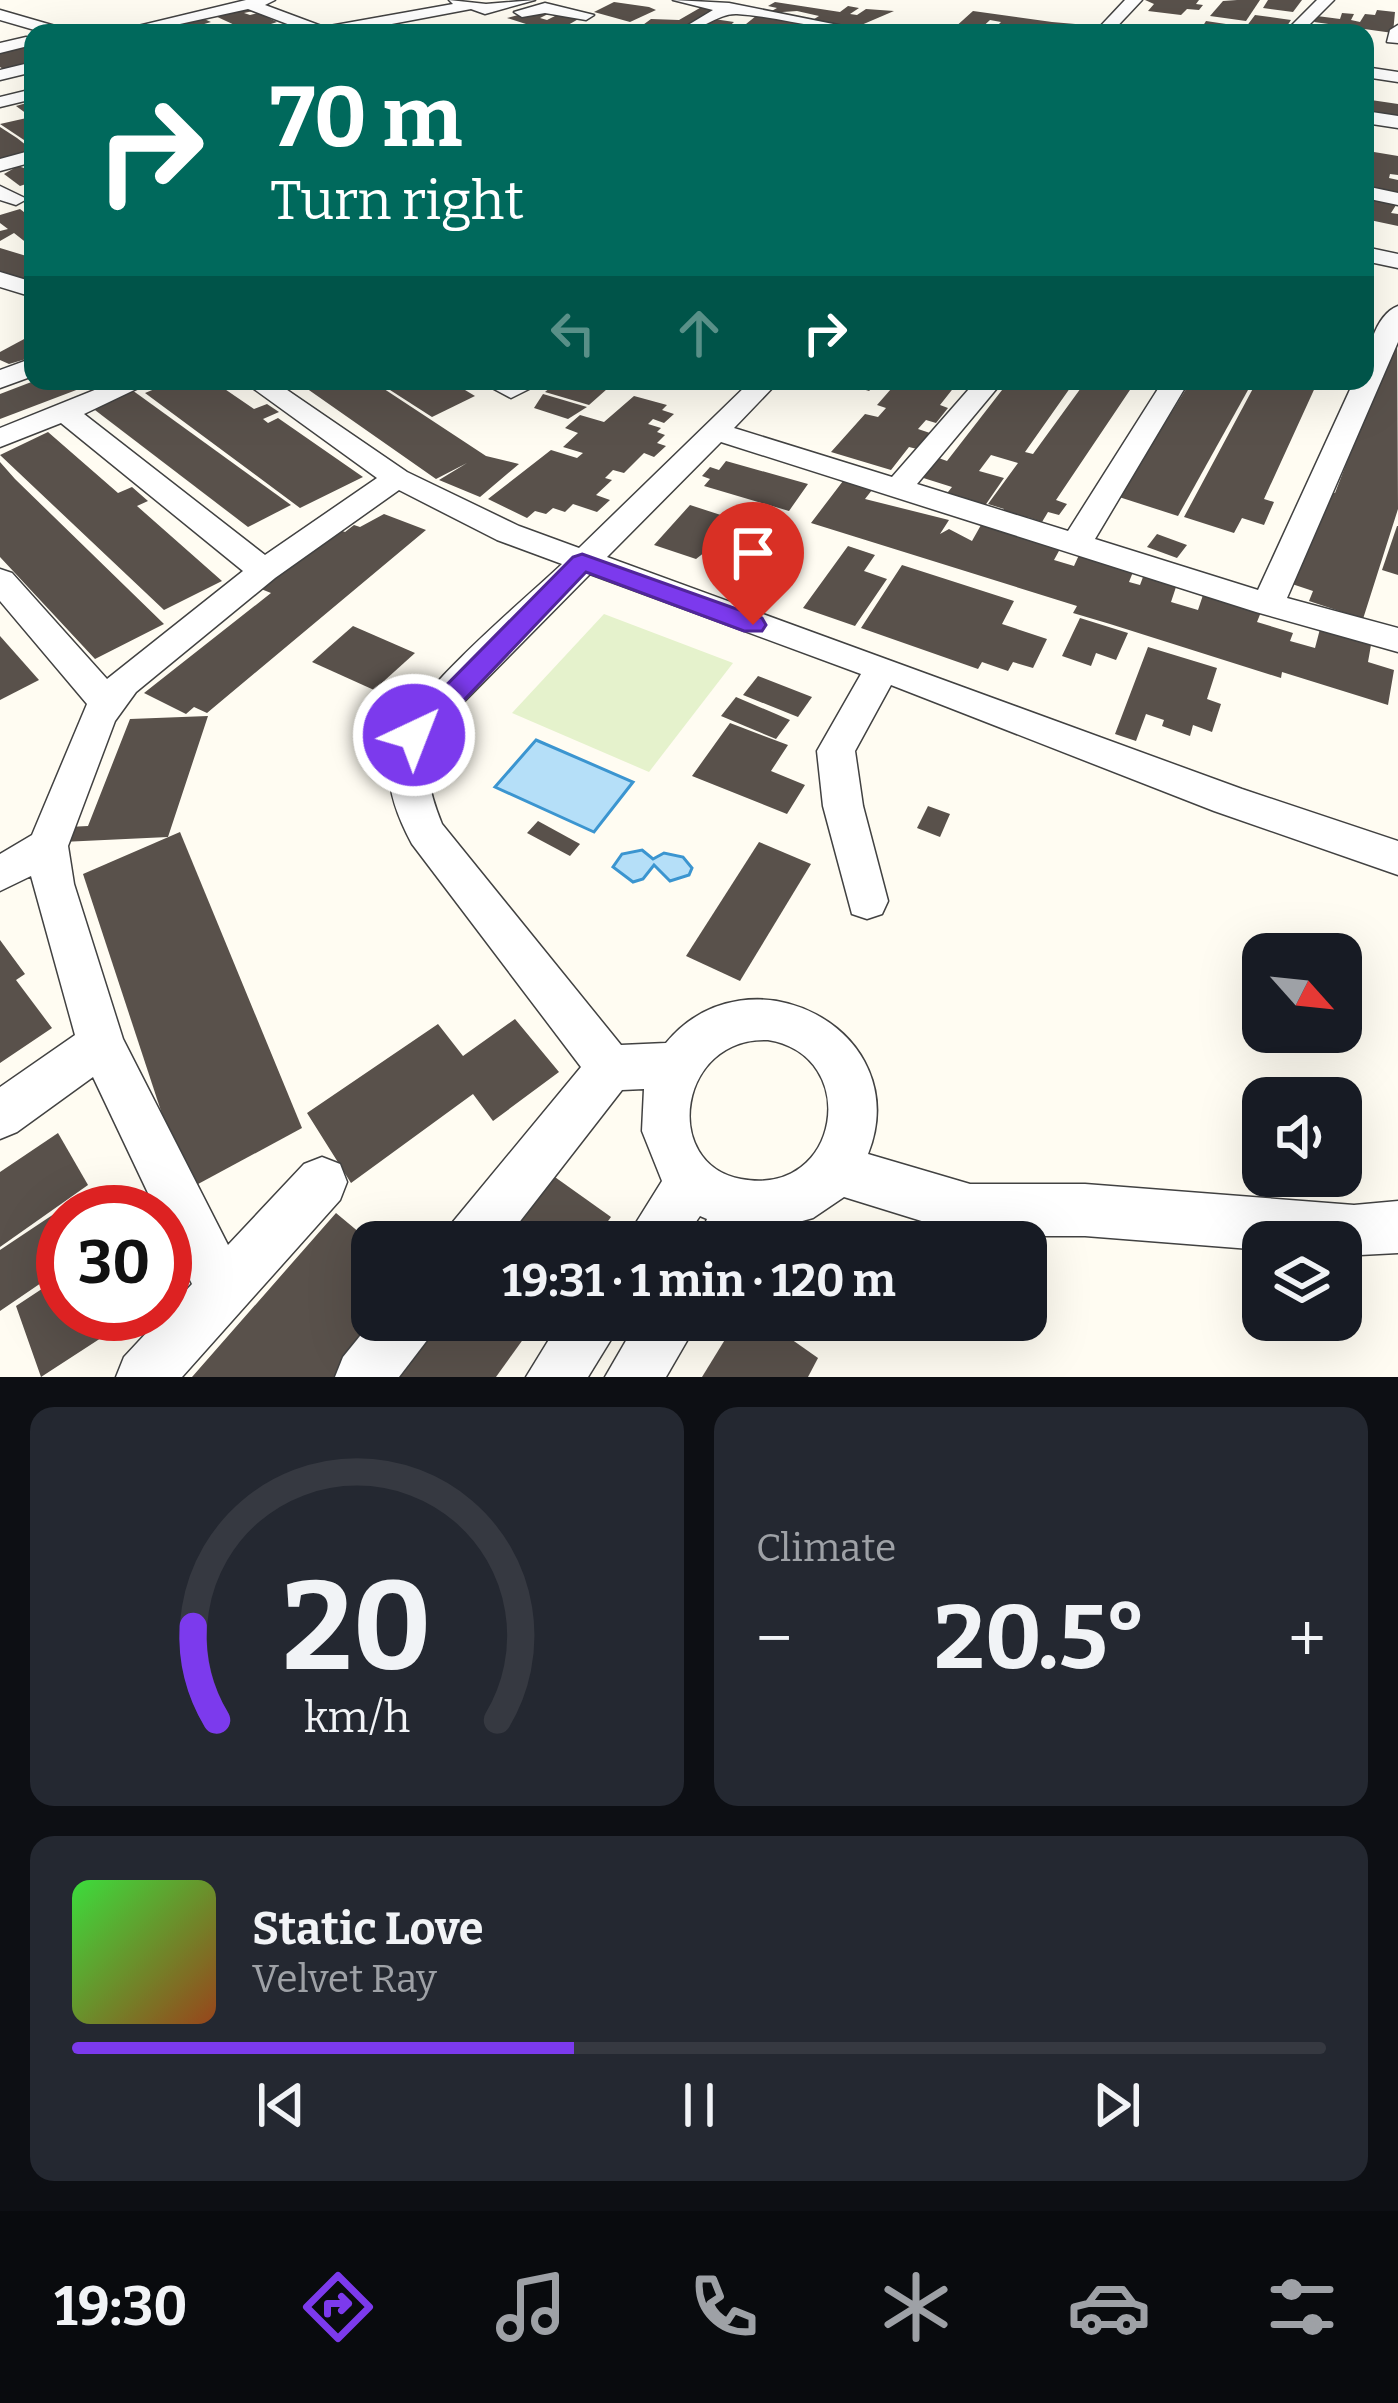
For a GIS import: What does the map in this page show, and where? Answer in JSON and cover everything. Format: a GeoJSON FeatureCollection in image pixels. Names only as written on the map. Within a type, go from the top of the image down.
{"type":"FeatureCollection","features":[{"type":"Feature","properties":{"kind":"street"},"geometry":{"type":"LineString","coordinates":[[163,22],[267,0]]}},
{"type":"Feature","properties":{"kind":"street"},"geometry":{"type":"LineString","coordinates":[[681,0],[817,24]]}},
{"type":"Feature","properties":{"kind":"street"},"geometry":{"type":"LineString","coordinates":[[737,24],[776,0]]}},
{"type":"Feature","properties":{"kind":"street"},"geometry":{"type":"LineString","coordinates":[[1111,24],[1134,0]]}},
{"type":"Feature","properties":{"kind":"street"},"geometry":{"type":"LineString","coordinates":[[1301,24],[1326,0]]}},
{"type":"Feature","properties":{"kind":"street"},"geometry":{"type":"LineString","coordinates":[[0,12],[32,3]]}},
{"type":"Feature","properties":{"kind":"street"},"geometry":{"type":"LineString","coordinates":[[362,24],[464,3],[489,9],[594,10],[579,24]]}},
{"type":"Feature","properties":{"kind":"street"},"geometry":{"type":"LineString","coordinates":[[249,4],[302,24]]}},
{"type":"Feature","properties":{"kind":"street"},"geometry":{"type":"LineString","coordinates":[[699,24],[728,8]]}},
{"type":"Feature","properties":{"kind":"street"},"geometry":{"type":"LineString","coordinates":[[0,12],[36,24]]}},
{"type":"Feature","properties":{"kind":"street"},"geometry":{"type":"LineString","coordinates":[[1374,367],[1398,313]]}},
{"type":"Feature","properties":{"kind":"street"},"geometry":{"type":"LineString","coordinates":[[0,438],[118,390]]}},
{"type":"Feature","properties":{"kind":"street"},"geometry":{"type":"LineString","coordinates":[[269,390],[442,504],[582,562],[1398,858]]}},
{"type":"Feature","properties":{"kind":"street"},"geometry":{"type":"LineString","coordinates":[[610,1068],[426,833],[407,789],[406,751],[424,720],[757,390]]}},
{"type":"Feature","properties":{"kind":"street"},"geometry":{"type":"LineString","coordinates":[[898,489],[982,390]]}},
{"type":"Feature","properties":{"kind":"street"},"geometry":{"type":"LineString","coordinates":[[1076,544],[1170,390]]}},
{"type":"Feature","properties":{"kind":"street"},"geometry":{"type":"LineString","coordinates":[[1268,604],[1364,390]]}},
{"type":"Feature","properties":{"kind":"street"},"geometry":{"type":"LineString","coordinates":[[65,412],[264,571]]}},
{"type":"Feature","properties":{"kind":"street"},"geometry":{"type":"LineString","coordinates":[[717,432],[1398,640]]}},
{"type":"Feature","properties":{"kind":"street"},"geometry":{"type":"LineString","coordinates":[[223,1291],[101,1044],[53,884],[48,846],[106,702],[140,668],[264,571],[397,478]]}},
{"type":"Feature","properties":{"kind":"street"},"geometry":{"type":"LineString","coordinates":[[0,580],[106,702]]}},
{"type":"Feature","properties":{"kind":"street"},"geometry":{"type":"LineString","coordinates":[[867,901],[843,806],[836,751],[881,671]]}},
{"type":"Feature","properties":{"kind":"street"},"geometry":{"type":"LineString","coordinates":[[0,874],[48,846]]}},
{"type":"Feature","properties":{"kind":"street"},"geometry":{"type":"LineString","coordinates":[[733,1221],[718,1196],[694,1180],[674,1154],[663,1124],[664,1093],[675,1065],[694,1042],[720,1027],[750,1020],[780,1023],[808,1034],[832,1054],[849,1081],[856,1111],[852,1142],[837,1170],[813,1192],[742,1221]]}},
{"type":"Feature","properties":{"kind":"street"},"geometry":{"type":"LineString","coordinates":[[0,1115],[101,1044]]}},
{"type":"Feature","properties":{"kind":"street"},"geometry":{"type":"LineString","coordinates":[[488,1221],[610,1068],[675,1065]]}},
{"type":"Feature","properties":{"kind":"street"},"geometry":{"type":"LineString","coordinates":[[837,1170],[970,1210],[1085,1210],[1354,1232],[1398,1227]]}},
{"type":"Feature","properties":{"kind":"street"},"geometry":{"type":"LineString","coordinates":[[665,1221],[694,1180]]}},
{"type":"Feature","properties":{"kind":"street"},"geometry":{"type":"LineString","coordinates":[[144,1377],[322,1182]]}},
{"type":"Feature","properties":{"kind":"street"},"geometry":{"type":"LineString","coordinates":[[363,1377],[392,1341]]}},
{"type":"Feature","properties":{"kind":"street"},"geometry":{"type":"LineString","coordinates":[[554,1377],[580,1341]]}},
{"type":"Feature","properties":{"kind":"street"},"geometry":{"type":"LineString","coordinates":[[633,1377],[657,1341]]}},
{"type":"Feature","properties":{"kind":"green space"},"geometry":{"type":"Polygon","coordinates":[[[604,614],[733,663],[649,772],[512,713],[604,614]]]}},
{"type":"Feature","properties":{"kind":"water"},"geometry":{"type":"Polygon","coordinates":[[[536,740],[633,782],[594,832],[495,787],[536,740]]]}},
{"type":"Feature","properties":{"kind":"water"},"geometry":{"type":"Polygon","coordinates":[[[642,850],[653,859],[664,853],[683,857],[692,868],[689,875],[670,881],[654,865],[643,879],[633,882],[613,867],[622,854],[642,850]]]}},
{"type":"Feature","properties":{"kind":"building"},"geometry":{"type":"Polygon","coordinates":[[[1145,0],[1199,0],[1196,4],[1203,5],[1181,15],[1148,11],[1154,4],[1145,0]]]}},
{"type":"Feature","properties":{"kind":"building"},"geometry":{"type":"Polygon","coordinates":[[[1260,0],[1246,21],[1210,16],[1223,1],[1260,0]]]}},
{"type":"Feature","properties":{"kind":"building"},"geometry":{"type":"Polygon","coordinates":[[[1268,0],[1302,0],[1293,12],[1263,8],[1268,0]]]}},
{"type":"Feature","properties":{"kind":"building"},"geometry":{"type":"Polygon","coordinates":[[[614,2],[656,10],[630,22],[594,12],[614,2]]]}},
{"type":"Feature","properties":{"kind":"building"},"geometry":{"type":"Polygon","coordinates":[[[775,2],[840,12],[848,6],[859,8],[850,14],[857,15],[866,9],[894,11],[864,24],[826,24],[811,21],[819,16],[797,11],[768,13],[777,8],[768,6],[775,2]]]}},
{"type":"Feature","properties":{"kind":"building"},"geometry":{"type":"Polygon","coordinates":[[[705,5],[721,8],[694,24],[644,24],[651,19],[679,20],[705,5]]]}},
{"type":"Feature","properties":{"kind":"building"},"geometry":{"type":"Polygon","coordinates":[[[245,7],[253,11],[244,13],[258,13],[277,22],[232,24],[213,15],[245,7]]]}},
{"type":"Feature","properties":{"kind":"building"},"geometry":{"type":"Polygon","coordinates":[[[1377,10],[1395,12],[1393,33],[1374,30],[1374,24],[1314,22],[1317,16],[1340,19],[1342,13],[1354,14],[1351,20],[1360,22],[1365,14],[1375,15],[1377,10]]]}},
{"type":"Feature","properties":{"kind":"building"},"geometry":{"type":"Polygon","coordinates":[[[533,11],[552,12],[540,18],[547,20],[561,13],[582,17],[570,24],[526,24],[507,18],[533,11]]]}},
{"type":"Feature","properties":{"kind":"building"},"geometry":{"type":"Polygon","coordinates":[[[973,11],[1075,24],[990,20],[959,24],[973,11]]]}},
{"type":"Feature","properties":{"kind":"building"},"geometry":{"type":"Polygon","coordinates":[[[1255,15],[1291,20],[1288,24],[1248,24],[1255,15]]]}},
{"type":"Feature","properties":{"kind":"building"},"geometry":{"type":"Polygon","coordinates":[[[756,16],[805,23],[803,24],[746,24],[756,16]]]}},
{"type":"Feature","properties":{"kind":"building"},"geometry":{"type":"Polygon","coordinates":[[[204,19],[211,22],[204,24],[173,24],[204,19]]]}},
{"type":"Feature","properties":{"kind":"building"},"geometry":{"type":"Polygon","coordinates":[[[714,19],[734,22],[732,24],[705,24],[714,19]]]}},
{"type":"Feature","properties":{"kind":"building"},"geometry":{"type":"Polygon","coordinates":[[[24,48],[24,67],[6,71],[0,67],[0,53],[24,48]]]}},
{"type":"Feature","properties":{"kind":"building"},"geometry":{"type":"Polygon","coordinates":[[[1374,100],[1398,104],[1398,121],[1374,117],[1374,100]]]}},
{"type":"Feature","properties":{"kind":"building"},"geometry":{"type":"Polygon","coordinates":[[[24,119],[24,140],[0,124],[24,119]]]}},
{"type":"Feature","properties":{"kind":"building"},"geometry":{"type":"Polygon","coordinates":[[[0,127],[24,144],[24,152],[0,161],[0,127]]]}},
{"type":"Feature","properties":{"kind":"building"},"geometry":{"type":"Polygon","coordinates":[[[1374,152],[1398,156],[1398,175],[1389,178],[1398,180],[1398,196],[1374,192],[1374,152]]]}},
{"type":"Feature","properties":{"kind":"building"},"geometry":{"type":"Polygon","coordinates":[[[18,166],[24,168],[24,185],[20,186],[4,174],[18,166]]]}},
{"type":"Feature","properties":{"kind":"building"},"geometry":{"type":"Polygon","coordinates":[[[1374,198],[1398,202],[1391,213],[1398,214],[1398,226],[1374,221],[1374,198]]]}},
{"type":"Feature","properties":{"kind":"building"},"geometry":{"type":"Polygon","coordinates":[[[24,212],[24,241],[14,233],[0,241],[0,231],[8,229],[0,223],[0,215],[24,212]]]}},
{"type":"Feature","properties":{"kind":"building"},"geometry":{"type":"Polygon","coordinates":[[[0,248],[24,255],[24,279],[0,271],[0,248]]]}},
{"type":"Feature","properties":{"kind":"building"},"geometry":{"type":"Polygon","coordinates":[[[1397,332],[1398,509],[1363,619],[1309,601],[1313,591],[1292,584],[1328,491],[1335,493],[1397,332]]]}},
{"type":"Feature","properties":{"kind":"building"},"geometry":{"type":"Polygon","coordinates":[[[24,339],[24,360],[9,364],[0,360],[0,352],[24,339]]]}},
{"type":"Feature","properties":{"kind":"building"},"geometry":{"type":"Polygon","coordinates":[[[24,385],[24,390],[76,390],[0,419],[0,394],[24,385]]]}},
{"type":"Feature","properties":{"kind":"building"},"geometry":{"type":"Polygon","coordinates":[[[132,390],[291,505],[248,527],[91,407],[132,390]]]}},
{"type":"Feature","properties":{"kind":"building"},"geometry":{"type":"Polygon","coordinates":[[[226,390],[254,409],[267,404],[279,412],[263,419],[268,423],[278,418],[363,477],[300,508],[145,393],[226,390]]]}},
{"type":"Feature","properties":{"kind":"building"},"geometry":{"type":"Polygon","coordinates":[[[309,390],[386,390],[486,456],[519,464],[480,497],[439,480],[467,463],[436,479],[309,390]]]}},
{"type":"Feature","properties":{"kind":"building"},"geometry":{"type":"Polygon","coordinates":[[[390,390],[465,390],[475,396],[432,417],[390,390]]]}},
{"type":"Feature","properties":{"kind":"building"},"geometry":{"type":"Polygon","coordinates":[[[547,390],[606,390],[589,405],[547,390]]]}},
{"type":"Feature","properties":{"kind":"building"},"geometry":{"type":"Polygon","coordinates":[[[890,390],[952,390],[940,405],[948,408],[936,423],[926,420],[918,429],[930,433],[917,449],[909,447],[891,470],[831,452],[865,414],[878,417],[886,408],[877,405],[890,390]]]}},
{"type":"Feature","properties":{"kind":"building"},"geometry":{"type":"Polygon","coordinates":[[[1002,390],[1069,390],[1025,452],[1033,454],[1079,390],[1130,390],[1056,500],[1067,504],[1059,515],[1048,512],[1042,522],[1000,515],[1004,509],[988,504],[1018,463],[991,455],[979,471],[1004,478],[982,510],[944,497],[952,487],[917,476],[933,456],[947,461],[1002,390]]]}},
{"type":"Feature","properties":{"kind":"building"},"geometry":{"type":"Polygon","coordinates":[[[1185,390],[1248,390],[1178,516],[1119,497],[1185,390]]]}},
{"type":"Feature","properties":{"kind":"building"},"geometry":{"type":"Polygon","coordinates":[[[1252,390],[1314,390],[1264,499],[1274,502],[1264,525],[1242,518],[1234,533],[1184,517],[1252,390]]]}},
{"type":"Feature","properties":{"kind":"building"},"geometry":{"type":"Polygon","coordinates":[[[543,394],[587,407],[568,419],[534,408],[543,394]]]}},
{"type":"Feature","properties":{"kind":"building"},"geometry":{"type":"Polygon","coordinates":[[[634,396],[667,405],[662,410],[674,414],[664,423],[653,419],[648,424],[661,428],[657,432],[665,435],[657,443],[666,446],[654,457],[644,453],[624,473],[613,470],[605,478],[612,480],[596,495],[610,500],[597,512],[573,504],[565,512],[553,508],[546,514],[535,511],[527,518],[488,499],[551,450],[577,458],[583,453],[563,447],[578,433],[565,428],[580,415],[604,422],[634,396]]]}},
{"type":"Feature","properties":{"kind":"building"},"geometry":{"type":"Polygon","coordinates":[[[48,432],[118,493],[132,487],[148,501],[137,506],[222,581],[164,610],[0,455],[48,432]]]}},
{"type":"Feature","properties":{"kind":"building"},"geometry":{"type":"Polygon","coordinates":[[[726,461],[808,484],[789,511],[704,486],[710,479],[702,476],[710,467],[719,470],[726,461]]]}},
{"type":"Feature","properties":{"kind":"building"},"geometry":{"type":"Polygon","coordinates":[[[0,462],[164,624],[95,659],[0,557],[0,462]]]}},
{"type":"Feature","properties":{"kind":"building"},"geometry":{"type":"Polygon","coordinates":[[[843,481],[872,490],[865,499],[949,520],[940,534],[949,529],[972,541],[981,525],[1060,549],[1054,560],[1074,566],[1079,555],[1133,572],[1129,582],[1140,585],[1143,577],[1176,587],[1171,602],[1198,610],[1203,595],[1261,612],[1257,622],[1293,633],[1290,641],[1315,648],[1320,629],[1371,645],[1368,662],[1394,670],[1388,705],[1282,672],[1281,678],[1073,613],[1077,606],[811,523],[843,481]]]}},
{"type":"Feature","properties":{"kind":"building"},"geometry":{"type":"Polygon","coordinates":[[[690,505],[730,518],[708,543],[714,545],[696,559],[654,545],[690,505]]]}},
{"type":"Feature","properties":{"kind":"building"},"geometry":{"type":"Polygon","coordinates":[[[384,514],[426,530],[207,713],[194,707],[186,714],[144,693],[271,593],[261,589],[337,529],[345,532],[384,514]]]}},
{"type":"Feature","properties":{"kind":"building"},"geometry":{"type":"Polygon","coordinates":[[[1398,526],[1398,575],[1382,570],[1398,526]]]}},
{"type":"Feature","properties":{"kind":"building"},"geometry":{"type":"Polygon","coordinates":[[[1157,534],[1187,545],[1177,558],[1147,547],[1157,534]]]}},
{"type":"Feature","properties":{"kind":"building"},"geometry":{"type":"Polygon","coordinates":[[[848,546],[875,555],[864,571],[887,579],[855,626],[803,608],[848,546]]]}},
{"type":"Feature","properties":{"kind":"building"},"geometry":{"type":"Polygon","coordinates":[[[902,565],[1014,601],[1002,624],[1047,639],[1033,668],[1013,662],[1008,671],[982,662],[978,669],[861,628],[902,565]]]}},
{"type":"Feature","properties":{"kind":"building"},"geometry":{"type":"Polygon","coordinates":[[[1080,618],[1128,633],[1116,660],[1096,653],[1091,666],[1062,656],[1080,618]]]}},
{"type":"Feature","properties":{"kind":"building"},"geometry":{"type":"Polygon","coordinates":[[[353,626],[415,653],[374,690],[312,662],[353,626]]]}},
{"type":"Feature","properties":{"kind":"building"},"geometry":{"type":"Polygon","coordinates":[[[0,636],[39,680],[0,700],[0,636]]]}},
{"type":"Feature","properties":{"kind":"building"},"geometry":{"type":"Polygon","coordinates":[[[1148,647],[1217,668],[1207,699],[1221,704],[1212,732],[1193,725],[1190,736],[1146,714],[1136,741],[1115,734],[1148,647]]]}},
{"type":"Feature","properties":{"kind":"building"},"geometry":{"type":"Polygon","coordinates":[[[758,676],[812,697],[798,717],[743,695],[758,676]]]}},
{"type":"Feature","properties":{"kind":"building"},"geometry":{"type":"Polygon","coordinates":[[[736,697],[790,720],[776,739],[721,716],[736,697]]]}},
{"type":"Feature","properties":{"kind":"building"},"geometry":{"type":"Polygon","coordinates":[[[208,716],[168,837],[62,842],[68,827],[88,826],[130,719],[208,716]]]}},
{"type":"Feature","properties":{"kind":"building"},"geometry":{"type":"Polygon","coordinates":[[[730,723],[788,745],[771,771],[805,785],[787,814],[692,776],[730,723]]]}},
{"type":"Feature","properties":{"kind":"building"},"geometry":{"type":"Polygon","coordinates":[[[928,806],[950,814],[940,837],[917,828],[928,806]]]}},
{"type":"Feature","properties":{"kind":"building"},"geometry":{"type":"Polygon","coordinates":[[[538,821],[580,844],[570,856],[527,833],[538,821]]]}},
{"type":"Feature","properties":{"kind":"building"},"geometry":{"type":"Polygon","coordinates":[[[180,832],[302,1128],[192,1187],[185,1185],[83,874],[180,832]]]}},
{"type":"Feature","properties":{"kind":"building"},"geometry":{"type":"Polygon","coordinates":[[[759,842],[811,864],[740,981],[686,956],[759,842]]]}},
{"type":"Feature","properties":{"kind":"building"},"geometry":{"type":"Polygon","coordinates":[[[0,940],[25,974],[16,980],[52,1028],[0,1063],[0,940]]]}},
{"type":"Feature","properties":{"kind":"building"},"geometry":{"type":"Polygon","coordinates":[[[515,1019],[559,1072],[493,1121],[473,1094],[351,1183],[307,1113],[438,1024],[463,1056],[515,1019]]]}},
{"type":"Feature","properties":{"kind":"building"},"geometry":{"type":"Polygon","coordinates":[[[58,1133],[88,1185],[36,1185],[36,1222],[0,1247],[0,1172],[58,1133]]]}},
{"type":"Feature","properties":{"kind":"building"},"geometry":{"type":"Polygon","coordinates":[[[545,1170],[611,1217],[608,1221],[505,1221],[545,1170]]]}},
{"type":"Feature","properties":{"kind":"building"},"geometry":{"type":"Polygon","coordinates":[[[336,1213],[351,1226],[351,1341],[368,1341],[340,1377],[192,1377],[336,1213]]]}},
{"type":"Feature","properties":{"kind":"building"},"geometry":{"type":"Polygon","coordinates":[[[36,1226],[36,1286],[0,1311],[0,1250],[36,1226]]]}},
{"type":"Feature","properties":{"kind":"building"},"geometry":{"type":"Polygon","coordinates":[[[36,1293],[36,1341],[96,1341],[41,1377],[16,1306],[36,1293]]]}},
{"type":"Feature","properties":{"kind":"building"},"geometry":{"type":"Polygon","coordinates":[[[412,1341],[522,1341],[496,1377],[384,1377],[412,1341]]]}},
{"type":"Feature","properties":{"kind":"building"},"geometry":{"type":"Polygon","coordinates":[[[724,1341],[794,1341],[818,1358],[808,1377],[702,1377],[724,1341]]]}},
{"type":"Feature","properties":{"kind":"route"},"geometry":{"type":"LineString","coordinates":[[414,735],[582,562],[753,625]]}}]}
